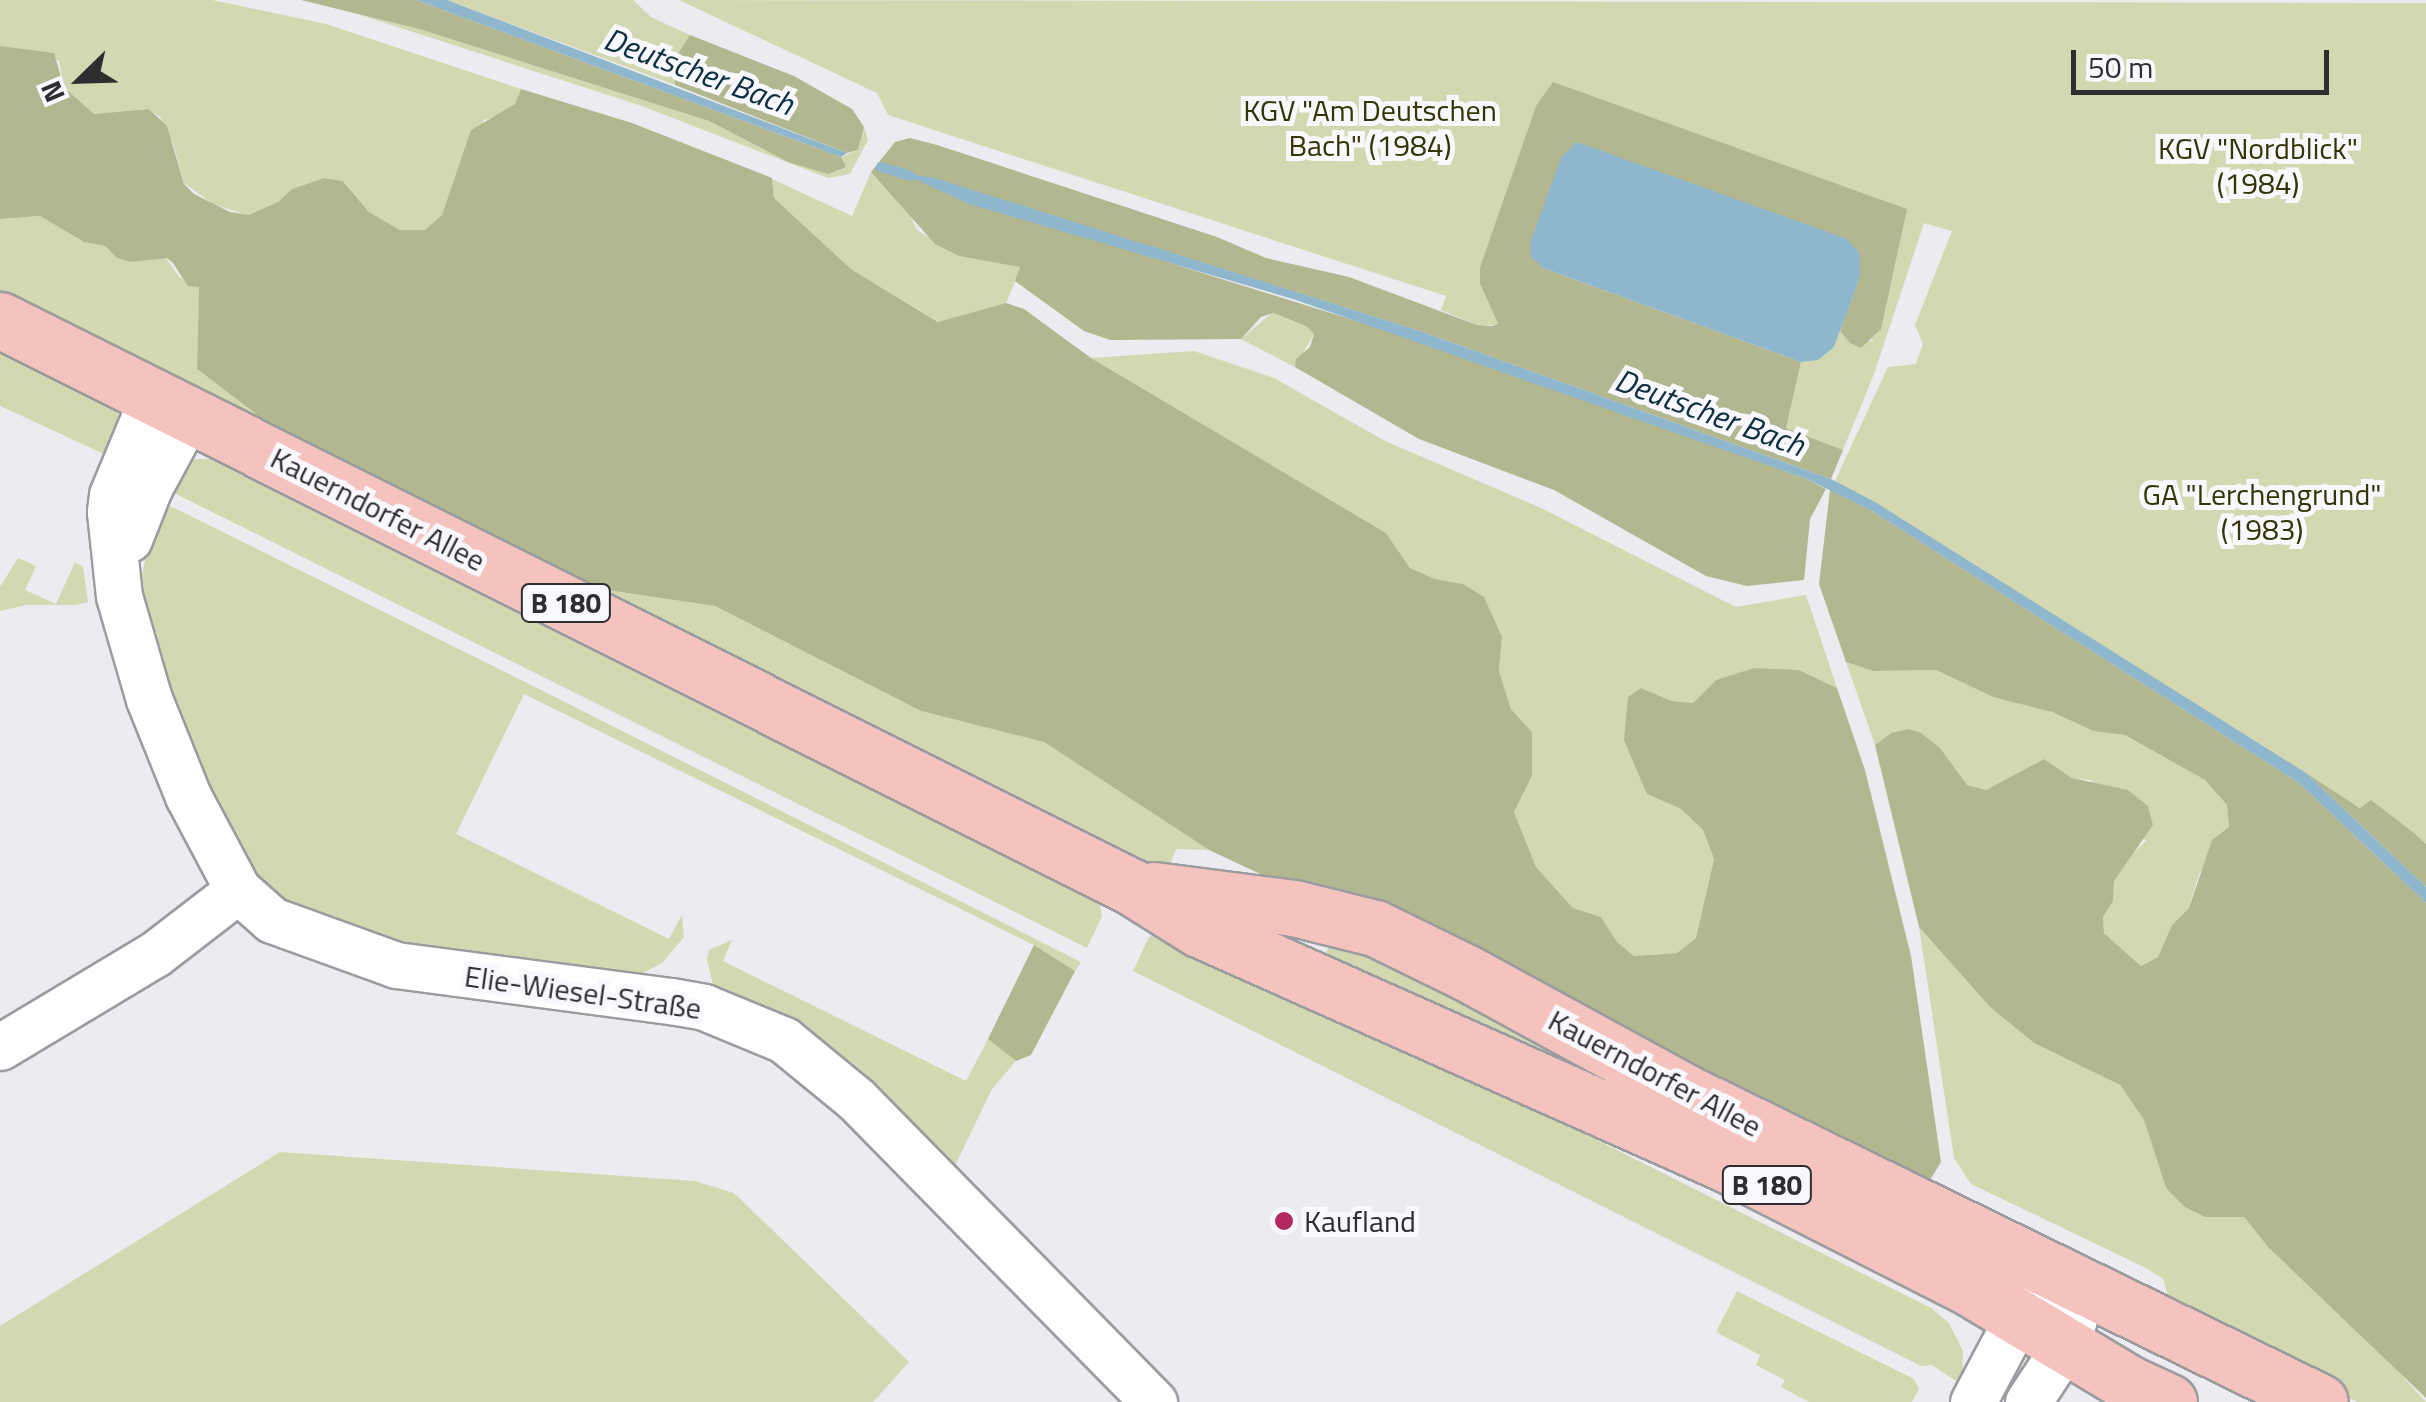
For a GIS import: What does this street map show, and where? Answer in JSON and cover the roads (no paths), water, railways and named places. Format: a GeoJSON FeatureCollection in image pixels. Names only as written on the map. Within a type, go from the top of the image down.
{"type":"FeatureCollection","features":[{"type":"Feature","properties":{"kind":"main road","name":"Kauerndorfer Allee"},"geometry":{"type":"LineString","coordinates":[[0,320],[1132,887],[1199,929],[1726,1164],[1966,1286],[2064,1346],[2168,1402]]}},
{"type":"Feature","properties":{"kind":"main road","name":"Kauerndorfer Allee"},"geometry":{"type":"LineString","coordinates":[[1132,887],[1294,908],[1374,928],[1687,1093],[2320,1402]]}},
{"type":"Feature","properties":{"kind":"street","name":"Elie-Wiesel-Straße"},"geometry":{"type":"LineString","coordinates":[[171,405],[118,558],[120,596],[150,699],[188,796],[238,890],[272,920],[396,966],[671,1001],[704,1008],[784,1040],[857,1100],[1154,1402]]}},
{"type":"Feature","properties":{"kind":"street"},"geometry":{"type":"LineString","coordinates":[[0,1047],[155,954],[238,890]]}},
{"type":"Feature","properties":{"kind":"street"},"geometry":{"type":"LineString","coordinates":[[1974,1402],[2018,1318],[2048,1288],[2070,1282],[2074,1318],[2064,1346],[2028,1402]]}},
{"type":"Feature","properties":{"kind":"water"},"geometry":{"type":"Polygon","coordinates":[[[416,0],[447,0],[847,153],[841,157],[416,0]]]}},
{"type":"Feature","properties":{"kind":"water"},"geometry":{"type":"Polygon","coordinates":[[[1577,142],[1847,239],[1860,254],[1860,277],[1834,347],[1818,360],[1801,362],[1543,268],[1531,257],[1531,240],[1561,158],[1577,142]]]}},
{"type":"Feature","properties":{"kind":"water"},"geometry":{"type":"Polygon","coordinates":[[[902,173],[935,178],[1417,330],[1831,479],[1875,502],[2306,773],[2426,887],[2426,903],[2299,783],[1872,511],[1807,479],[1293,299],[969,204],[902,173]]]}},
{"type":"Feature","properties":{"kind":"waterway","name":"Deutscher Bach"},"geometry":{"type":"LineString","coordinates":[[881,167],[911,176]]}},
{"type":"Feature","properties":{"kind":"place","name":"Kaufland"},"geometry":{"type":"Point","coordinates":[1284,1221]}},
{"type":"Feature","properties":{"kind":"park label","name":"KGV \"Am Deutschen Bach\" (1984)"},"geometry":{"type":"Point","coordinates":[1370,127]}},
{"type":"Feature","properties":{"kind":"park label","name":"KGV \"Nordblick\" (1984)"},"geometry":{"type":"Point","coordinates":[2258,165]}},
{"type":"Feature","properties":{"kind":"park label","name":"GA \"Lerchengrund\" (1983)"},"geometry":{"type":"Point","coordinates":[2262,511]}}]}
